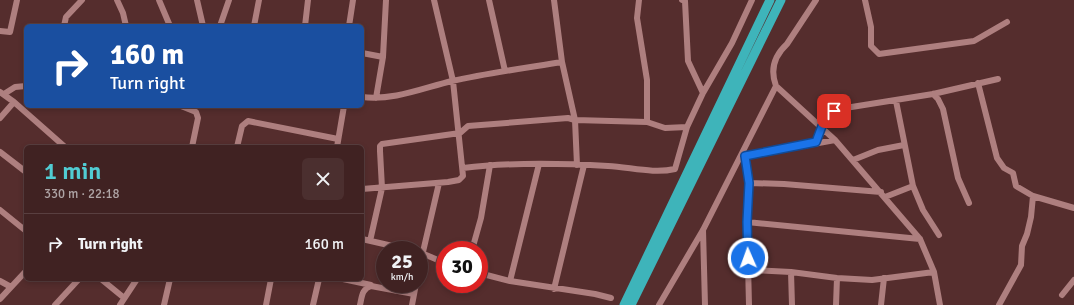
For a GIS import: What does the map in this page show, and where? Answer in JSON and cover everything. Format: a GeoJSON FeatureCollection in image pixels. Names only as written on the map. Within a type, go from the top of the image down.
{"type":"FeatureCollection","features":[{"type":"Feature","properties":{"kind":"highway"},"geometry":{"type":"LineString","coordinates":[[624,305],[769,0]]}},
{"type":"Feature","properties":{"kind":"highway"},"geometry":{"type":"LineString","coordinates":[[632,305],[781,0]]}},
{"type":"Feature","properties":{"kind":"street"},"geometry":{"type":"LineString","coordinates":[[0,31],[10,32],[16,0]]}},
{"type":"Feature","properties":{"kind":"street"},"geometry":{"type":"LineString","coordinates":[[64,24],[66,17],[82,0]]}},
{"type":"Feature","properties":{"kind":"street"},"geometry":{"type":"LineString","coordinates":[[117,0],[123,13],[126,24]]}},
{"type":"Feature","properties":{"kind":"street"},"geometry":{"type":"LineString","coordinates":[[159,0],[169,24]]}},
{"type":"Feature","properties":{"kind":"street"},"geometry":{"type":"LineString","coordinates":[[197,0],[203,24]]}},
{"type":"Feature","properties":{"kind":"street"},"geometry":{"type":"LineString","coordinates":[[221,24],[229,0]]}},
{"type":"Feature","properties":{"kind":"street"},"geometry":{"type":"LineString","coordinates":[[254,24],[259,0]]}},
{"type":"Feature","properties":{"kind":"street"},"geometry":{"type":"LineString","coordinates":[[305,24],[308,0]]}},
{"type":"Feature","properties":{"kind":"street"},"geometry":{"type":"LineString","coordinates":[[349,24],[353,0]]}},
{"type":"Feature","properties":{"kind":"street"},"geometry":{"type":"LineString","coordinates":[[376,98],[383,57],[386,0]]}},
{"type":"Feature","properties":{"kind":"street"},"geometry":{"type":"LineString","coordinates":[[364,189],[440,183],[459,180],[463,176],[464,168],[453,81],[434,0]]}},
{"type":"Feature","properties":{"kind":"street"},"geometry":{"type":"LineString","coordinates":[[489,0],[506,71]]}},
{"type":"Feature","properties":{"kind":"street"},"geometry":{"type":"LineString","coordinates":[[554,0],[562,62],[575,120],[577,165]]}},
{"type":"Feature","properties":{"kind":"street"},"geometry":{"type":"LineString","coordinates":[[639,0],[637,18],[647,80],[647,122]]}},
{"type":"Feature","properties":{"kind":"street"},"geometry":{"type":"LineString","coordinates":[[682,0],[685,1],[688,61],[702,93]]}},
{"type":"Feature","properties":{"kind":"street"},"geometry":{"type":"LineString","coordinates":[[464,168],[501,163],[577,165],[666,171],[675,169],[687,127],[702,93],[732,42],[752,0]]}},
{"type":"Feature","properties":{"kind":"street"},"geometry":{"type":"LineString","coordinates":[[816,0],[786,44],[780,50],[772,74],[776,86],[809,118],[822,126],[920,239],[934,272],[940,304],[946,305]]}},
{"type":"Feature","properties":{"kind":"street"},"geometry":{"type":"LineString","coordinates":[[866,0],[871,27],[871,46],[879,54],[974,41],[1007,22]]}},
{"type":"Feature","properties":{"kind":"street"},"geometry":{"type":"LineString","coordinates":[[364,53],[383,57]]}},
{"type":"Feature","properties":{"kind":"street"},"geometry":{"type":"LineString","coordinates":[[364,97],[376,98],[392,96],[453,81],[562,62]]}},
{"type":"Feature","properties":{"kind":"street"},"geometry":{"type":"LineString","coordinates":[[816,142],[822,126],[830,115],[839,109],[896,101],[998,79]]}},
{"type":"Feature","properties":{"kind":"street"},"geometry":{"type":"LineString","coordinates":[[978,83],[997,158],[1004,168],[1013,173],[1016,186],[1033,196],[1074,208]]}},
{"type":"Feature","properties":{"kind":"street"},"geometry":{"type":"LineString","coordinates":[[24,86],[15,87],[2,93],[63,145]]}},
{"type":"Feature","properties":{"kind":"street"},"geometry":{"type":"LineString","coordinates":[[659,305],[703,230],[743,156],[776,86]]}},
{"type":"Feature","properties":{"kind":"street"},"geometry":{"type":"LineString","coordinates":[[933,94],[938,99],[943,109],[958,178],[969,204]]}},
{"type":"Feature","properties":{"kind":"street"},"geometry":{"type":"LineString","coordinates":[[896,101],[913,186],[923,210],[939,235]]}},
{"type":"Feature","properties":{"kind":"street"},"geometry":{"type":"LineString","coordinates":[[0,118],[14,102]]}},
{"type":"Feature","properties":{"kind":"street"},"geometry":{"type":"LineString","coordinates":[[186,108],[196,112],[198,118],[192,145]]}},
{"type":"Feature","properties":{"kind":"street"},"geometry":{"type":"LineString","coordinates":[[337,145],[344,108]]}},
{"type":"Feature","properties":{"kind":"street"},"geometry":{"type":"LineString","coordinates":[[370,241],[382,188],[380,146],[382,144],[460,133],[468,126],[475,125],[568,118],[575,120],[647,122],[665,128],[687,127]]}},
{"type":"Feature","properties":{"kind":"street"},"geometry":{"type":"LineString","coordinates":[[237,145],[242,126],[248,121],[338,139]]}},
{"type":"Feature","properties":{"kind":"street"},"geometry":{"type":"LineString","coordinates":[[743,156],[816,142],[835,140]]}},
{"type":"Feature","properties":{"kind":"street"},"geometry":{"type":"LineString","coordinates":[[853,160],[878,150],[904,145]]}},
{"type":"Feature","properties":{"kind":"street"},"geometry":{"type":"LineString","coordinates":[[0,152],[24,170]]}},
{"type":"Feature","properties":{"kind":"street"},"geometry":{"type":"LineString","coordinates":[[743,156],[749,183],[747,222],[749,305]]}},
{"type":"Feature","properties":{"kind":"street"},"geometry":{"type":"LineString","coordinates":[[510,281],[539,164]]}},
{"type":"Feature","properties":{"kind":"street"},"geometry":{"type":"LineString","coordinates":[[475,241],[483,211],[490,165]]}},
{"type":"Feature","properties":{"kind":"street"},"geometry":{"type":"LineString","coordinates":[[554,289],[584,166]]}},
{"type":"Feature","properties":{"kind":"street"},"geometry":{"type":"LineString","coordinates":[[423,241],[440,183]]}},
{"type":"Feature","properties":{"kind":"street"},"geometry":{"type":"LineString","coordinates":[[749,183],[784,184],[883,195],[913,186]]}},
{"type":"Feature","properties":{"kind":"street"},"geometry":{"type":"LineString","coordinates":[[999,305],[1021,265],[1022,246],[1032,217],[1033,196]]}},
{"type":"Feature","properties":{"kind":"street"},"geometry":{"type":"LineString","coordinates":[[0,210],[24,230]]}},
{"type":"Feature","properties":{"kind":"street"},"geometry":{"type":"LineString","coordinates":[[747,222],[920,239]]}},
{"type":"Feature","properties":{"kind":"street"},"geometry":{"type":"LineString","coordinates":[[703,230],[705,305]]}},
{"type":"Feature","properties":{"kind":"street"},"geometry":{"type":"LineString","coordinates":[[364,240],[376,242]]}},
{"type":"Feature","properties":{"kind":"street"},"geometry":{"type":"LineString","coordinates":[[749,270],[791,272],[837,278],[872,280],[934,272]]}},
{"type":"Feature","properties":{"kind":"street"},"geometry":{"type":"LineString","coordinates":[[791,272],[792,305]]}},
{"type":"Feature","properties":{"kind":"street"},"geometry":{"type":"LineString","coordinates":[[0,299],[24,273]]}},
{"type":"Feature","properties":{"kind":"street"},"geometry":{"type":"LineString","coordinates":[[488,275],[510,281],[554,289],[595,294],[611,298]]}},
{"type":"Feature","properties":{"kind":"street"},"geometry":{"type":"LineString","coordinates":[[836,305],[837,278]]}},
{"type":"Feature","properties":{"kind":"street"},"geometry":{"type":"LineString","coordinates":[[881,305],[884,278]]}},
{"type":"Feature","properties":{"kind":"street"},"geometry":{"type":"LineString","coordinates":[[1062,295],[1074,280]]}},
{"type":"Feature","properties":{"kind":"street"},"geometry":{"type":"LineString","coordinates":[[0,281],[11,287]]}},
{"type":"Feature","properties":{"kind":"street"},"geometry":{"type":"LineString","coordinates":[[57,305],[77,281]]}},
{"type":"Feature","properties":{"kind":"street"},"geometry":{"type":"LineString","coordinates":[[103,281],[124,298]]}},
{"type":"Feature","properties":{"kind":"street"},"geometry":{"type":"LineString","coordinates":[[120,305],[136,281]]}},
{"type":"Feature","properties":{"kind":"street"},"geometry":{"type":"LineString","coordinates":[[164,305],[170,281]]}},
{"type":"Feature","properties":{"kind":"street"},"geometry":{"type":"LineString","coordinates":[[266,305],[271,281]]}},
{"type":"Feature","properties":{"kind":"street"},"geometry":{"type":"LineString","coordinates":[[313,305],[319,281]]}},
{"type":"Feature","properties":{"kind":"street"},"geometry":{"type":"LineString","coordinates":[[351,281],[414,294],[412,305]]}},
{"type":"Feature","properties":{"kind":"street"},"geometry":{"type":"LineString","coordinates":[[360,305],[362,293],[366,288],[371,286]]}},
{"type":"Feature","properties":{"kind":"route"},"geometry":{"type":"LineString","coordinates":[[748,258],[747,222],[749,183],[745,156],[816,142],[819,138],[822,126],[834,111]]}}]}
